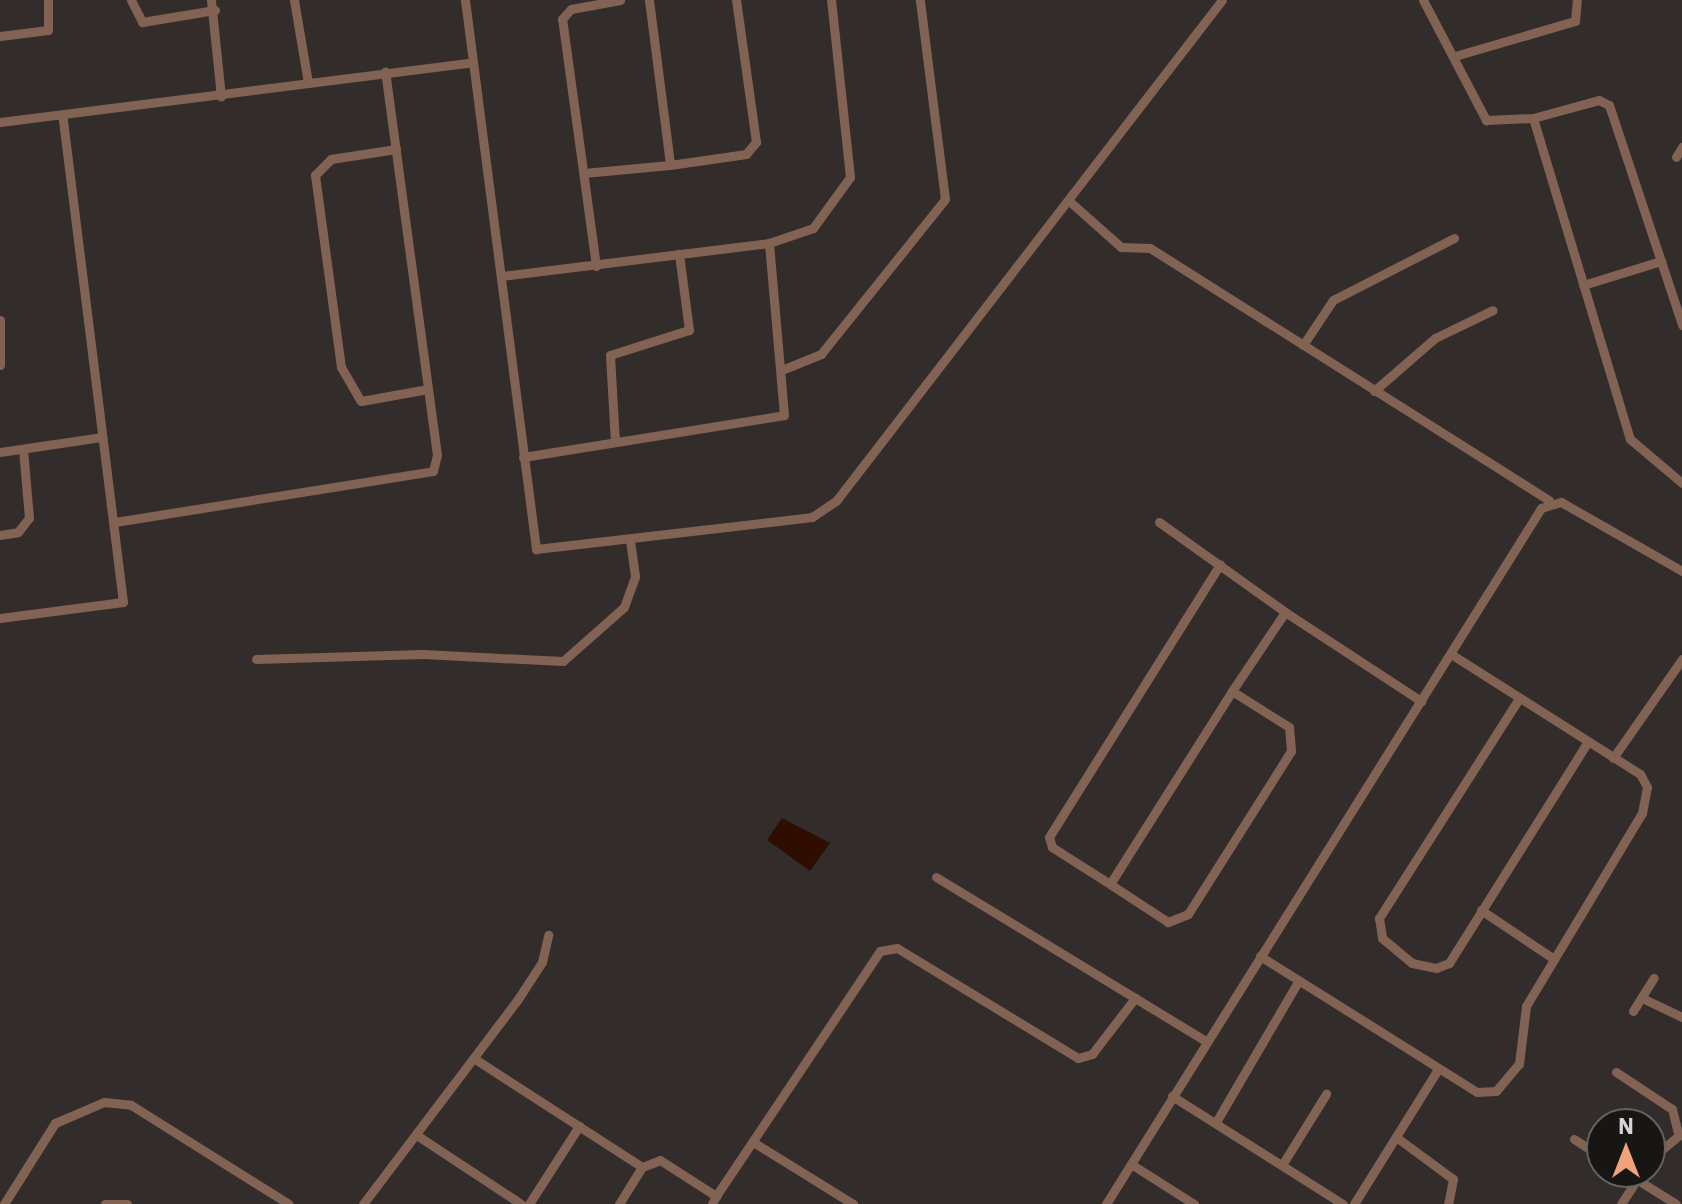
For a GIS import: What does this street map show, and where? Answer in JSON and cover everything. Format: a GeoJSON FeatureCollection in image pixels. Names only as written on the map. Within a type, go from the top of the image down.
{"type":"FeatureCollection","features":[{"type":"Feature","properties":{"kind":"street"},"geometry":{"type":"LineString","coordinates":[[0,36],[48,30],[48,0]]}},
{"type":"Feature","properties":{"kind":"street"},"geometry":{"type":"LineString","coordinates":[[131,0],[142,22],[213,5],[221,96]]}},
{"type":"Feature","properties":{"kind":"street"},"geometry":{"type":"LineString","coordinates":[[294,0],[308,83]]}},
{"type":"Feature","properties":{"kind":"street"},"geometry":{"type":"LineString","coordinates":[[465,0],[536,549],[812,517],[836,501],[1222,0]]}},
{"type":"Feature","properties":{"kind":"street"},"geometry":{"type":"LineString","coordinates":[[596,266],[562,19],[571,9],[620,0]]}},
{"type":"Feature","properties":{"kind":"street"},"geometry":{"type":"LineString","coordinates":[[649,0],[670,165]]}},
{"type":"Feature","properties":{"kind":"street"},"geometry":{"type":"LineString","coordinates":[[584,173],[746,154],[756,142],[736,0]]}},
{"type":"Feature","properties":{"kind":"street"},"geometry":{"type":"LineString","coordinates":[[501,276],[769,243],[813,228],[850,177],[831,0]]}},
{"type":"Feature","properties":{"kind":"street"},"geometry":{"type":"LineString","coordinates":[[784,369],[821,354],[945,199],[920,0]]}},
{"type":"Feature","properties":{"kind":"street"},"geometry":{"type":"LineString","coordinates":[[1423,0],[1486,120],[1500,125],[1599,100],[1609,105],[1682,325]]}},
{"type":"Feature","properties":{"kind":"street"},"geometry":{"type":"LineString","coordinates":[[1455,56],[1575,21],[1577,0]]}},
{"type":"Feature","properties":{"kind":"street"},"geometry":{"type":"LineString","coordinates":[[0,122],[63,117],[472,62]]}},
{"type":"Feature","properties":{"kind":"street"},"geometry":{"type":"LineString","coordinates":[[115,522],[425,477],[437,455],[385,72]]}},
{"type":"Feature","properties":{"kind":"street"},"geometry":{"type":"LineString","coordinates":[[0,618],[123,602],[63,117]]}},
{"type":"Feature","properties":{"kind":"street"},"geometry":{"type":"LineString","coordinates":[[1533,118],[1630,439],[1682,483]]}},
{"type":"Feature","properties":{"kind":"street"},"geometry":{"type":"LineString","coordinates":[[1676,157],[1682,147]]}},
{"type":"Feature","properties":{"kind":"street"},"geometry":{"type":"LineString","coordinates":[[396,149],[331,159],[315,175],[333,308],[351,394],[361,401],[428,389]]}},
{"type":"Feature","properties":{"kind":"street"},"geometry":{"type":"LineString","coordinates":[[1068,200],[1121,247],[1150,248],[1549,500],[1682,571]]}},
{"type":"Feature","properties":{"kind":"street"},"geometry":{"type":"LineString","coordinates":[[1303,345],[1333,300],[1454,238]]}},
{"type":"Feature","properties":{"kind":"street"},"geometry":{"type":"LineString","coordinates":[[523,457],[784,415],[784,369],[769,243]]}},
{"type":"Feature","properties":{"kind":"street"},"geometry":{"type":"LineString","coordinates":[[615,442],[610,355],[689,330],[679,254]]}},
{"type":"Feature","properties":{"kind":"street"},"geometry":{"type":"LineString","coordinates":[[1583,285],[1661,261]]}},
{"type":"Feature","properties":{"kind":"street"},"geometry":{"type":"LineString","coordinates":[[1374,391],[1435,338],[1493,310]]}},
{"type":"Feature","properties":{"kind":"street"},"geometry":{"type":"LineString","coordinates":[[0,320],[0,365]]}},
{"type":"Feature","properties":{"kind":"street"},"geometry":{"type":"LineString","coordinates":[[0,452],[101,437]]}},
{"type":"Feature","properties":{"kind":"street"},"geometry":{"type":"LineString","coordinates":[[0,535],[18,532],[29,518],[23,449]]}},
{"type":"Feature","properties":{"kind":"street"},"geometry":{"type":"LineString","coordinates":[[1106,1204],[1204,1040],[1549,500]]}},
{"type":"Feature","properties":{"kind":"street"},"geometry":{"type":"LineString","coordinates":[[1159,522],[1285,612],[1421,701]]}},
{"type":"Feature","properties":{"kind":"street"},"geometry":{"type":"LineString","coordinates":[[256,659],[423,654],[563,661],[624,607],[635,576],[630,539]]}},
{"type":"Feature","properties":{"kind":"street"},"geometry":{"type":"LineString","coordinates":[[1220,564],[1049,837],[1052,847],[1157,918],[1188,914],[1291,751],[1289,727],[1232,691]]}},
{"type":"Feature","properties":{"kind":"street"},"geometry":{"type":"LineString","coordinates":[[1110,884],[1285,612]]}},
{"type":"Feature","properties":{"kind":"street"},"geometry":{"type":"LineString","coordinates":[[1260,956],[1477,1092],[1500,1089],[1519,1064],[1526,1006],[1648,801],[1640,774],[1518,700],[1451,654]]}},
{"type":"Feature","properties":{"kind":"street"},"geometry":{"type":"LineString","coordinates":[[1613,758],[1682,659]]}},
{"type":"Feature","properties":{"kind":"street"},"geometry":{"type":"LineString","coordinates":[[1518,700],[1379,928],[1412,963],[1436,968],[1449,963],[1587,743]]}},
{"type":"Feature","properties":{"kind":"street"},"geometry":{"type":"LineString","coordinates":[[936,877],[1204,1040]]}},
{"type":"Feature","properties":{"kind":"street"},"geometry":{"type":"LineString","coordinates":[[1481,910],[1554,959]]}},
{"type":"Feature","properties":{"kind":"street"},"geometry":{"type":"LineString","coordinates":[[369,1202],[542,962],[548,935]]}},
{"type":"Feature","properties":{"kind":"street"},"geometry":{"type":"LineString","coordinates":[[619,1204],[642,1167],[660,1160],[714,1200],[880,951],[897,948],[1078,1058],[1092,1054],[1135,998]]}},
{"type":"Feature","properties":{"kind":"street"},"geometry":{"type":"LineString","coordinates":[[1633,1011],[1654,978]]}},
{"type":"Feature","properties":{"kind":"street"},"geometry":{"type":"LineString","coordinates":[[1216,1122],[1299,980]]}},
{"type":"Feature","properties":{"kind":"street"},"geometry":{"type":"LineString","coordinates":[[1642,998],[1682,1017]]}},
{"type":"Feature","properties":{"kind":"street"},"geometry":{"type":"LineString","coordinates":[[475,1059],[642,1167]]}},
{"type":"Feature","properties":{"kind":"street"},"geometry":{"type":"LineString","coordinates":[[1354,1204],[1438,1069]]}},
{"type":"Feature","properties":{"kind":"street"},"geometry":{"type":"LineString","coordinates":[[1616,1072],[1672,1109],[1680,1133]]}},
{"type":"Feature","properties":{"kind":"street"},"geometry":{"type":"LineString","coordinates":[[1282,1165],[1326,1094]]}},
{"type":"Feature","properties":{"kind":"street"},"geometry":{"type":"LineString","coordinates":[[1172,1096],[1343,1204]]}},
{"type":"Feature","properties":{"kind":"street"},"geometry":{"type":"LineString","coordinates":[[4,1204],[55,1123],[104,1102],[131,1105],[289,1204]]}},
{"type":"Feature","properties":{"kind":"street"},"geometry":{"type":"LineString","coordinates":[[529,1204],[579,1126]]}},
{"type":"Feature","properties":{"kind":"street"},"geometry":{"type":"LineString","coordinates":[[418,1136],[521,1204]]}},
{"type":"Feature","properties":{"kind":"street"},"geometry":{"type":"LineString","coordinates":[[1396,1137],[1453,1179],[1448,1204]]}},
{"type":"Feature","properties":{"kind":"street"},"geometry":{"type":"LineString","coordinates":[[1574,1139],[1586,1147]]}},
{"type":"Feature","properties":{"kind":"street"},"geometry":{"type":"LineString","coordinates":[[753,1142],[853,1204]]}},
{"type":"Feature","properties":{"kind":"street"},"geometry":{"type":"LineString","coordinates":[[1131,1164],[1194,1204]]}},
{"type":"Feature","properties":{"kind":"street"},"geometry":{"type":"LineString","coordinates":[[1655,1188],[1676,1204]]}},
{"type":"Feature","properties":{"kind":"street"},"geometry":{"type":"LineString","coordinates":[[105,1204],[127,1204]]}},
{"type":"Feature","properties":{"kind":"shaded area"},"geometry":{"type":"Polygon","coordinates":[[[782,818],[830,843],[810,871],[767,840],[782,818]]]}}]}
